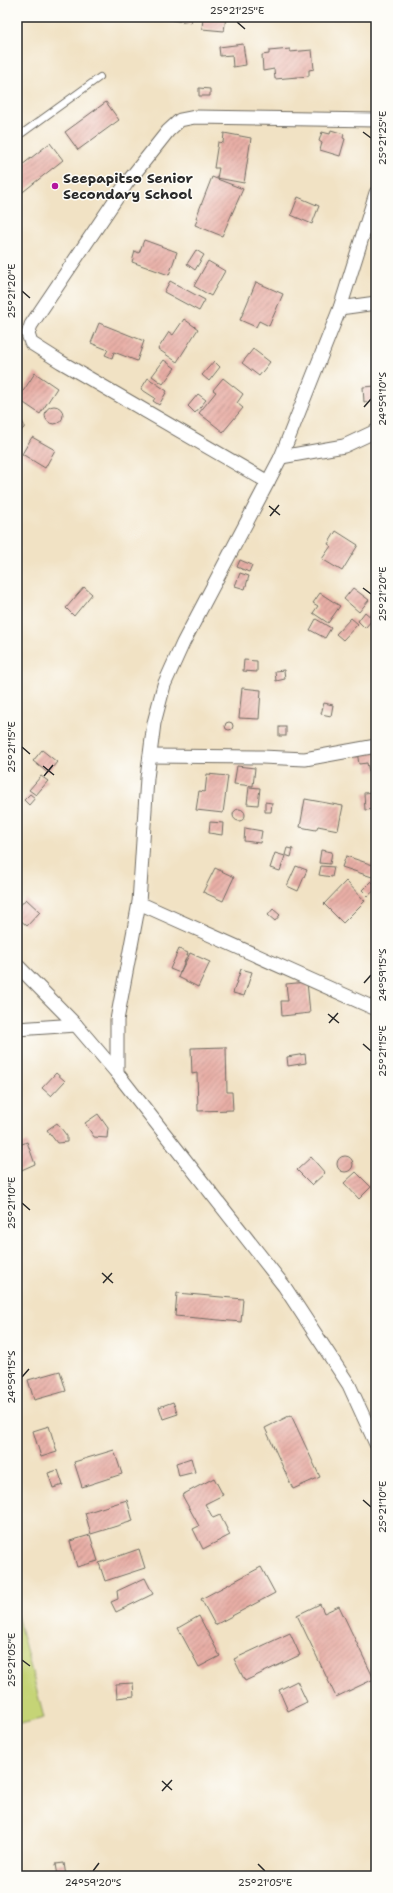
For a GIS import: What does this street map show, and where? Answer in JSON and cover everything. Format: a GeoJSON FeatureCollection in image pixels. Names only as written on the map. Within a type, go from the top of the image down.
{"type":"FeatureCollection","features":[{"type":"Feature","properties":{"kind":"street"},"geometry":{"type":"LineString","coordinates":[[268,482],[61,362],[31,343],[28,334],[31,325],[126,184],[168,131],[180,120],[195,117],[376,120]]}},
{"type":"Feature","properties":{"kind":"street"},"geometry":{"type":"LineString","coordinates":[[117,1073],[118,1020],[139,903],[150,756],[154,723],[164,685],[183,643],[281,457],[340,308],[376,193]]}},
{"type":"Feature","properties":{"kind":"street"},"geometry":{"type":"LineString","coordinates":[[340,308],[376,303]]}},
{"type":"Feature","properties":{"kind":"street"},"geometry":{"type":"LineString","coordinates":[[281,457],[344,446],[376,431]]}},
{"type":"Feature","properties":{"kind":"street"},"geometry":{"type":"LineString","coordinates":[[150,756],[305,759],[376,746]]}},
{"type":"Feature","properties":{"kind":"street"},"geometry":{"type":"LineString","coordinates":[[139,903],[376,1009]]}},
{"type":"Feature","properties":{"kind":"street"},"geometry":{"type":"LineString","coordinates":[[17,965],[76,1025],[117,1073],[284,1286],[349,1385],[376,1444]]}},
{"type":"Feature","properties":{"kind":"street"},"geometry":{"type":"LineString","coordinates":[[17,1029],[76,1025]]}},
{"type":"Feature","properties":{"kind":"lane"},"geometry":{"type":"LineString","coordinates":[[17,137],[100,77]]}},
{"type":"Feature","properties":{"kind":"green space"},"geometry":{"type":"Polygon","coordinates":[[[17,1615],[44,1718],[17,1725],[17,1615]]]}},
{"type":"Feature","properties":{"kind":"building"},"geometry":{"type":"Polygon","coordinates":[[[172,17],[192,17],[191,23],[172,20],[172,17]]]}},
{"type":"Feature","properties":{"kind":"building"},"geometry":{"type":"Polygon","coordinates":[[[203,17],[226,17],[224,31],[202,29],[203,17]]]}},
{"type":"Feature","properties":{"kind":"building"},"geometry":{"type":"Polygon","coordinates":[[[243,44],[246,65],[233,67],[232,55],[220,56],[219,47],[243,44]]]}},
{"type":"Feature","properties":{"kind":"building"},"geometry":{"type":"Polygon","coordinates":[[[290,49],[290,52],[312,50],[314,69],[309,70],[309,76],[275,79],[274,69],[263,71],[262,55],[269,54],[269,51],[290,49]]]}},
{"type":"Feature","properties":{"kind":"building"},"geometry":{"type":"Polygon","coordinates":[[[199,88],[210,89],[210,96],[199,96],[199,88]]]}},
{"type":"Feature","properties":{"kind":"building"},"geometry":{"type":"Polygon","coordinates":[[[106,102],[119,120],[78,150],[65,132],[106,102]]]}},
{"type":"Feature","properties":{"kind":"building"},"geometry":{"type":"Polygon","coordinates":[[[331,130],[344,134],[343,138],[345,139],[340,156],[320,150],[322,143],[319,141],[322,132],[330,134],[331,130]]]}},
{"type":"Feature","properties":{"kind":"building"},"geometry":{"type":"Polygon","coordinates":[[[224,133],[251,138],[244,183],[217,178],[219,168],[214,168],[218,142],[223,143],[224,133]]]}},
{"type":"Feature","properties":{"kind":"building"},"geometry":{"type":"Polygon","coordinates":[[[50,143],[63,160],[19,195],[17,192],[17,169],[50,143]]]}},
{"type":"Feature","properties":{"kind":"building"},"geometry":{"type":"Polygon","coordinates":[[[212,177],[243,189],[222,236],[195,225],[198,218],[196,218],[212,177]]]}},
{"type":"Feature","properties":{"kind":"building"},"geometry":{"type":"Polygon","coordinates":[[[298,197],[319,206],[312,224],[291,215],[298,197]]]}},
{"type":"Feature","properties":{"kind":"building"},"geometry":{"type":"Polygon","coordinates":[[[144,240],[177,252],[169,275],[132,262],[135,251],[139,253],[144,240]]]}},
{"type":"Feature","properties":{"kind":"building"},"geometry":{"type":"Polygon","coordinates":[[[196,250],[204,255],[195,270],[187,264],[196,250]]]}},
{"type":"Feature","properties":{"kind":"building"},"geometry":{"type":"Polygon","coordinates":[[[208,261],[225,271],[211,296],[194,286],[208,261]]]}},
{"type":"Feature","properties":{"kind":"building"},"geometry":{"type":"Polygon","coordinates":[[[170,281],[205,300],[199,311],[164,292],[170,281]]]}},
{"type":"Feature","properties":{"kind":"building"},"geometry":{"type":"Polygon","coordinates":[[[256,282],[283,294],[269,326],[259,321],[256,327],[240,320],[256,282]]]}},
{"type":"Feature","properties":{"kind":"building"},"geometry":{"type":"Polygon","coordinates":[[[184,319],[198,329],[177,362],[158,349],[169,332],[173,335],[184,319]]]}},
{"type":"Feature","properties":{"kind":"building"},"geometry":{"type":"Polygon","coordinates":[[[99,323],[144,341],[137,361],[114,352],[112,358],[105,355],[108,350],[91,343],[99,323]]]}},
{"type":"Feature","properties":{"kind":"building"},"geometry":{"type":"Polygon","coordinates":[[[253,349],[270,362],[259,376],[242,363],[253,349]]]}},
{"type":"Feature","properties":{"kind":"building"},"geometry":{"type":"Polygon","coordinates":[[[164,360],[175,368],[163,384],[152,376],[164,360]]]}},
{"type":"Feature","properties":{"kind":"building"},"geometry":{"type":"Polygon","coordinates":[[[214,361],[220,367],[209,381],[202,375],[214,361]]]}},
{"type":"Feature","properties":{"kind":"building"},"geometry":{"type":"Polygon","coordinates":[[[35,373],[57,388],[40,414],[18,399],[35,373]]]}},
{"type":"Feature","properties":{"kind":"building"},"geometry":{"type":"Polygon","coordinates":[[[148,378],[167,391],[159,405],[153,401],[155,398],[141,389],[148,378]]]}},
{"type":"Feature","properties":{"kind":"building"},"geometry":{"type":"Polygon","coordinates":[[[223,378],[243,394],[237,403],[243,408],[223,432],[199,413],[216,392],[213,390],[223,378]]]}},
{"type":"Feature","properties":{"kind":"building"},"geometry":{"type":"Polygon","coordinates":[[[376,386],[376,401],[364,402],[363,387],[376,386]]]}},
{"type":"Feature","properties":{"kind":"building"},"geometry":{"type":"Polygon","coordinates":[[[198,394],[206,400],[195,413],[188,406],[198,394]]]}},
{"type":"Feature","properties":{"kind":"building"},"geometry":{"type":"Polygon","coordinates":[[[54,406],[60,409],[63,415],[60,421],[54,424],[48,421],[45,415],[48,409],[54,406]]]}},
{"type":"Feature","properties":{"kind":"building"},"geometry":{"type":"Polygon","coordinates":[[[17,419],[22,421],[24,425],[24,428],[18,433],[17,433],[17,419]]]}},
{"type":"Feature","properties":{"kind":"building"},"geometry":{"type":"Polygon","coordinates":[[[32,437],[55,450],[45,468],[22,454],[32,437]]]}},
{"type":"Feature","properties":{"kind":"building"},"geometry":{"type":"Polygon","coordinates":[[[336,531],[358,545],[342,571],[322,559],[331,546],[328,544],[336,531]]]}},
{"type":"Feature","properties":{"kind":"building"},"geometry":{"type":"Polygon","coordinates":[[[240,560],[252,565],[249,572],[237,567],[240,560]]]}},
{"type":"Feature","properties":{"kind":"building"},"geometry":{"type":"Polygon","coordinates":[[[240,573],[249,576],[245,589],[235,586],[240,573]]]}},
{"type":"Feature","properties":{"kind":"building"},"geometry":{"type":"Polygon","coordinates":[[[84,587],[92,594],[74,616],[66,608],[84,587]]]}},
{"type":"Feature","properties":{"kind":"building"},"geometry":{"type":"Polygon","coordinates":[[[353,588],[369,600],[359,612],[344,599],[353,588]]]}},
{"type":"Feature","properties":{"kind":"building"},"geometry":{"type":"Polygon","coordinates":[[[320,593],[340,606],[328,623],[313,613],[318,606],[313,603],[320,593]]]}},
{"type":"Feature","properties":{"kind":"building"},"geometry":{"type":"Polygon","coordinates":[[[365,612],[373,619],[365,628],[358,621],[365,612]]]}},
{"type":"Feature","properties":{"kind":"building"},"geometry":{"type":"Polygon","coordinates":[[[351,618],[358,624],[343,640],[336,634],[351,618]]]}},
{"type":"Feature","properties":{"kind":"building"},"geometry":{"type":"Polygon","coordinates":[[[316,619],[331,628],[325,638],[310,630],[316,619]]]}},
{"type":"Feature","properties":{"kind":"building"},"geometry":{"type":"Polygon","coordinates":[[[244,660],[257,661],[257,672],[243,671],[244,660]]]}},
{"type":"Feature","properties":{"kind":"building"},"geometry":{"type":"Polygon","coordinates":[[[284,670],[285,679],[276,681],[275,671],[284,670]]]}},
{"type":"Feature","properties":{"kind":"building"},"geometry":{"type":"Polygon","coordinates":[[[242,688],[261,690],[259,719],[239,718],[242,688]]]}},
{"type":"Feature","properties":{"kind":"building"},"geometry":{"type":"Polygon","coordinates":[[[324,703],[333,705],[331,716],[321,714],[324,703]]]}},
{"type":"Feature","properties":{"kind":"building"},"geometry":{"type":"Polygon","coordinates":[[[229,722],[232,723],[232,729],[229,730],[226,729],[225,726],[226,723],[229,722]]]}},
{"type":"Feature","properties":{"kind":"building"},"geometry":{"type":"Polygon","coordinates":[[[279,727],[286,727],[286,736],[279,736],[279,727]]]}},
{"type":"Feature","properties":{"kind":"building"},"geometry":{"type":"Polygon","coordinates":[[[376,749],[376,771],[369,772],[367,763],[359,764],[357,752],[376,749]]]}},
{"type":"Feature","properties":{"kind":"building"},"geometry":{"type":"Polygon","coordinates":[[[42,750],[57,762],[48,773],[33,761],[42,750]]]}},
{"type":"Feature","properties":{"kind":"building"},"geometry":{"type":"Polygon","coordinates":[[[237,766],[255,768],[253,786],[234,784],[237,766]]]}},
{"type":"Feature","properties":{"kind":"building"},"geometry":{"type":"Polygon","coordinates":[[[207,774],[228,776],[223,813],[196,810],[199,791],[205,792],[207,774]]]}},
{"type":"Feature","properties":{"kind":"building"},"geometry":{"type":"Polygon","coordinates":[[[41,776],[48,781],[36,795],[29,790],[41,776]]]}},
{"type":"Feature","properties":{"kind":"building"},"geometry":{"type":"Polygon","coordinates":[[[249,787],[260,788],[258,805],[247,804],[249,787]]]}},
{"type":"Feature","properties":{"kind":"building"},"geometry":{"type":"Polygon","coordinates":[[[376,792],[376,809],[365,810],[364,793],[376,792]]]}},
{"type":"Feature","properties":{"kind":"building"},"geometry":{"type":"Polygon","coordinates":[[[30,794],[35,798],[29,805],[24,800],[30,794]]]}},
{"type":"Feature","properties":{"kind":"building"},"geometry":{"type":"Polygon","coordinates":[[[305,799],[343,806],[338,830],[318,826],[316,830],[300,827],[305,799]]]}},
{"type":"Feature","properties":{"kind":"building"},"geometry":{"type":"Polygon","coordinates":[[[265,802],[272,803],[271,812],[265,812],[265,802]]]}},
{"type":"Feature","properties":{"kind":"building"},"geometry":{"type":"Polygon","coordinates":[[[239,809],[243,811],[245,815],[243,819],[239,821],[235,819],[233,815],[235,811],[239,809]]]}},
{"type":"Feature","properties":{"kind":"building"},"geometry":{"type":"Polygon","coordinates":[[[210,822],[223,823],[222,835],[209,833],[210,822]]]}},
{"type":"Feature","properties":{"kind":"building"},"geometry":{"type":"Polygon","coordinates":[[[245,828],[262,831],[260,843],[244,841],[245,828]]]}},
{"type":"Feature","properties":{"kind":"building"},"geometry":{"type":"Polygon","coordinates":[[[287,848],[293,849],[291,857],[285,855],[287,848]]]}},
{"type":"Feature","properties":{"kind":"building"},"geometry":{"type":"Polygon","coordinates":[[[321,850],[332,852],[330,864],[319,863],[321,850]]]}},
{"type":"Feature","properties":{"kind":"building"},"geometry":{"type":"Polygon","coordinates":[[[275,853],[285,856],[280,871],[270,868],[275,853]]]}},
{"type":"Feature","properties":{"kind":"building"},"geometry":{"type":"Polygon","coordinates":[[[346,856],[376,866],[372,877],[342,867],[346,856]]]}},
{"type":"Feature","properties":{"kind":"building"},"geometry":{"type":"Polygon","coordinates":[[[296,866],[307,870],[298,891],[287,886],[296,866]]]}},
{"type":"Feature","properties":{"kind":"building"},"geometry":{"type":"Polygon","coordinates":[[[321,866],[334,867],[332,877],[319,875],[321,866]]]}},
{"type":"Feature","properties":{"kind":"building"},"geometry":{"type":"Polygon","coordinates":[[[215,868],[234,877],[223,901],[203,892],[215,868]]]}},
{"type":"Feature","properties":{"kind":"building"},"geometry":{"type":"Polygon","coordinates":[[[346,881],[365,901],[343,923],[324,904],[346,881]]]}},
{"type":"Feature","properties":{"kind":"building"},"geometry":{"type":"Polygon","coordinates":[[[371,881],[376,886],[376,889],[368,896],[362,890],[371,881]]]}},
{"type":"Feature","properties":{"kind":"building"},"geometry":{"type":"Polygon","coordinates":[[[26,899],[40,912],[27,926],[17,917],[17,909],[26,899]]]}},
{"type":"Feature","properties":{"kind":"building"},"geometry":{"type":"Polygon","coordinates":[[[273,909],[280,915],[275,921],[268,915],[273,909]]]}},
{"type":"Feature","properties":{"kind":"building"},"geometry":{"type":"Polygon","coordinates":[[[179,949],[188,953],[180,973],[170,969],[179,949]]]}},
{"type":"Feature","properties":{"kind":"building"},"geometry":{"type":"Polygon","coordinates":[[[190,953],[210,962],[198,987],[178,977],[190,953]]]}},
{"type":"Feature","properties":{"kind":"building"},"geometry":{"type":"Polygon","coordinates":[[[241,969],[252,972],[244,996],[233,993],[241,969]]]}},
{"type":"Feature","properties":{"kind":"building"},"geometry":{"type":"Polygon","coordinates":[[[307,982],[310,1013],[282,1016],[281,1001],[288,1001],[286,984],[307,982]]]}},
{"type":"Feature","properties":{"kind":"building"},"geometry":{"type":"Polygon","coordinates":[[[226,1047],[227,1092],[232,1092],[233,1110],[198,1111],[197,1073],[192,1074],[191,1048],[226,1047]]]}},
{"type":"Feature","properties":{"kind":"building"},"geometry":{"type":"Polygon","coordinates":[[[305,1054],[306,1063],[288,1066],[287,1057],[305,1054]]]}},
{"type":"Feature","properties":{"kind":"building"},"geometry":{"type":"Polygon","coordinates":[[[56,1073],[65,1081],[51,1096],[42,1088],[56,1073]]]}},
{"type":"Feature","properties":{"kind":"building"},"geometry":{"type":"Polygon","coordinates":[[[98,1114],[108,1128],[107,1138],[94,1137],[85,1123],[98,1114]]]}},
{"type":"Feature","properties":{"kind":"building"},"geometry":{"type":"Polygon","coordinates":[[[57,1123],[67,1136],[67,1142],[57,1143],[47,1130],[57,1123]]]}},
{"type":"Feature","properties":{"kind":"building"},"geometry":{"type":"Polygon","coordinates":[[[27,1142],[35,1164],[17,1172],[17,1146],[27,1142]]]}},
{"type":"Feature","properties":{"kind":"building"},"geometry":{"type":"Polygon","coordinates":[[[342,1156],[348,1156],[353,1161],[351,1170],[348,1172],[342,1172],[337,1167],[337,1161],[342,1156]]]}},
{"type":"Feature","properties":{"kind":"building"},"geometry":{"type":"Polygon","coordinates":[[[311,1157],[325,1173],[312,1185],[297,1170],[311,1157]]]}},
{"type":"Feature","properties":{"kind":"building"},"geometry":{"type":"Polygon","coordinates":[[[356,1172],[371,1187],[359,1199],[344,1183],[356,1172]]]}},
{"type":"Feature","properties":{"kind":"building"},"geometry":{"type":"Polygon","coordinates":[[[177,1293],[243,1299],[241,1322],[175,1316],[177,1293]]]}},
{"type":"Feature","properties":{"kind":"building"},"geometry":{"type":"Polygon","coordinates":[[[60,1371],[66,1391],[34,1400],[28,1380],[60,1371]]]}},
{"type":"Feature","properties":{"kind":"building"},"geometry":{"type":"Polygon","coordinates":[[[173,1402],[178,1414],[163,1419],[159,1407],[173,1402]]]}},
{"type":"Feature","properties":{"kind":"building"},"geometry":{"type":"Polygon","coordinates":[[[291,1415],[320,1477],[293,1489],[265,1428],[291,1415]]]}},
{"type":"Feature","properties":{"kind":"building"},"geometry":{"type":"Polygon","coordinates":[[[49,1426],[57,1452],[41,1457],[33,1431],[49,1426]]]}},
{"type":"Feature","properties":{"kind":"building"},"geometry":{"type":"Polygon","coordinates":[[[114,1450],[122,1474],[82,1487],[74,1462],[114,1450]]]}},
{"type":"Feature","properties":{"kind":"building"},"geometry":{"type":"Polygon","coordinates":[[[191,1458],[195,1472],[179,1476],[176,1463],[191,1458]]]}},
{"type":"Feature","properties":{"kind":"building"},"geometry":{"type":"Polygon","coordinates":[[[58,1470],[63,1485],[53,1488],[48,1473],[58,1470]]]}},
{"type":"Feature","properties":{"kind":"building"},"geometry":{"type":"Polygon","coordinates":[[[214,1478],[223,1495],[205,1504],[213,1518],[220,1515],[230,1535],[203,1549],[193,1529],[199,1526],[182,1495],[214,1478]]]}},
{"type":"Feature","properties":{"kind":"building"},"geometry":{"type":"Polygon","coordinates":[[[127,1500],[133,1521],[91,1534],[85,1513],[127,1500]]]}},
{"type":"Feature","properties":{"kind":"building"},"geometry":{"type":"Polygon","coordinates":[[[90,1535],[98,1561],[77,1567],[70,1541],[90,1535]]]}},
{"type":"Feature","properties":{"kind":"building"},"geometry":{"type":"Polygon","coordinates":[[[139,1549],[145,1568],[105,1581],[99,1563],[139,1549]]]}},
{"type":"Feature","properties":{"kind":"building"},"geometry":{"type":"Polygon","coordinates":[[[261,1567],[275,1593],[215,1625],[201,1599],[261,1567]]]}},
{"type":"Feature","properties":{"kind":"building"},"geometry":{"type":"Polygon","coordinates":[[[145,1578],[153,1594],[116,1612],[111,1602],[118,1599],[117,1591],[145,1578]]]}},
{"type":"Feature","properties":{"kind":"building"},"geometry":{"type":"Polygon","coordinates":[[[320,1604],[324,1613],[339,1606],[374,1679],[336,1697],[297,1615],[320,1604]]]}},
{"type":"Feature","properties":{"kind":"building"},"geometry":{"type":"Polygon","coordinates":[[[199,1616],[220,1656],[199,1667],[178,1628],[199,1616]]]}},
{"type":"Feature","properties":{"kind":"building"},"geometry":{"type":"Polygon","coordinates":[[[290,1633],[300,1655],[245,1681],[234,1659],[290,1633]]]}},
{"type":"Feature","properties":{"kind":"building"},"geometry":{"type":"Polygon","coordinates":[[[297,1681],[307,1702],[288,1711],[279,1690],[297,1681]]]}},
{"type":"Feature","properties":{"kind":"building"},"geometry":{"type":"Polygon","coordinates":[[[133,1683],[134,1696],[117,1698],[116,1684],[133,1683]]]}},
{"type":"Feature","properties":{"kind":"building"},"geometry":{"type":"Polygon","coordinates":[[[64,1863],[66,1876],[58,1876],[56,1864],[64,1863]]]}},
{"type":"Feature","properties":{"kind":"place","name":"Seepapitso Senior Secondary School"},"geometry":{"type":"Point","coordinates":[55,186]}}]}
